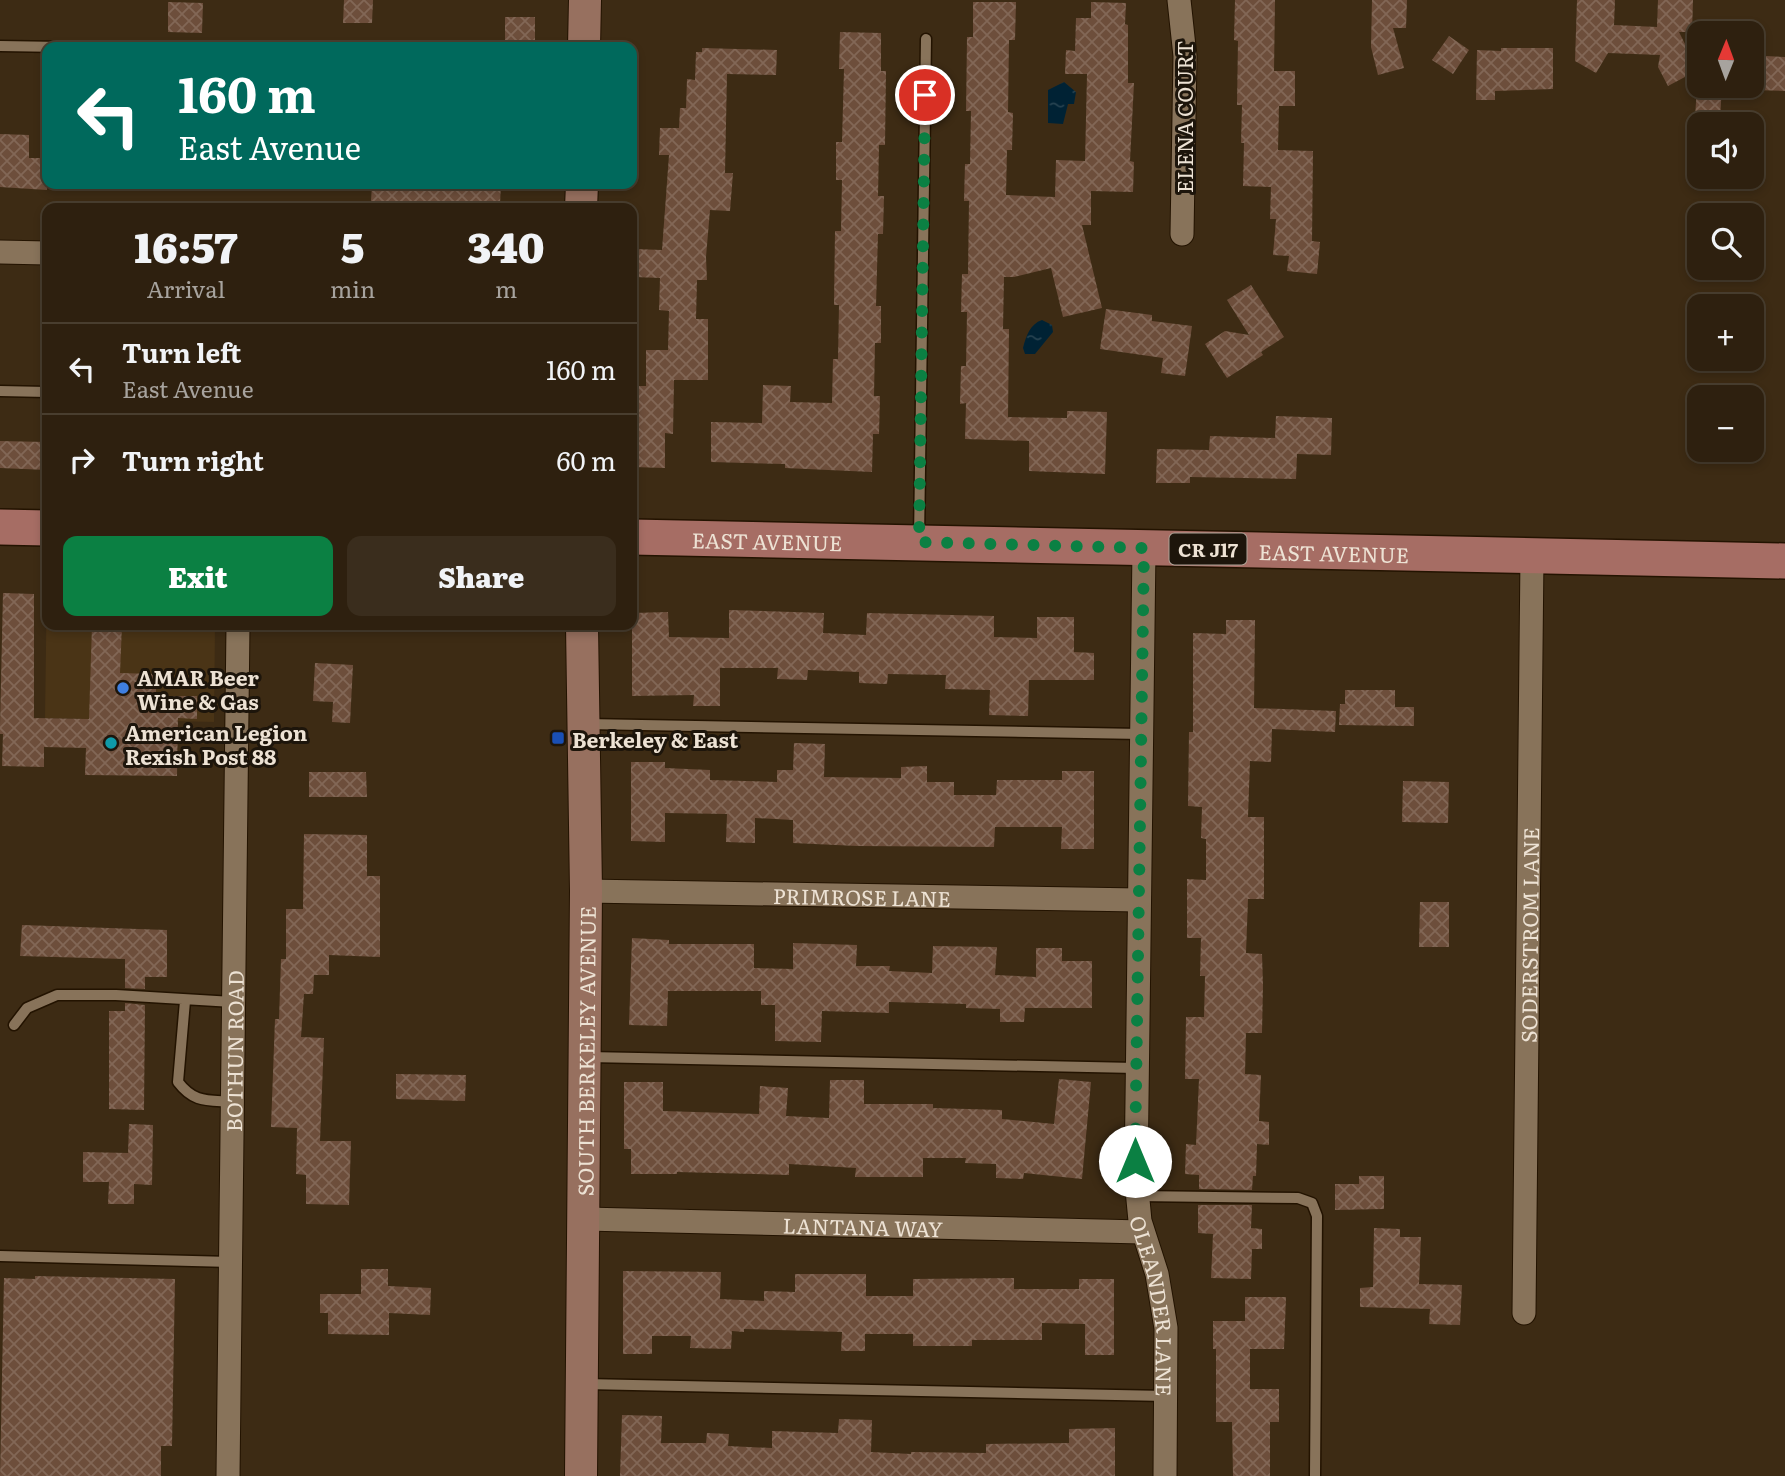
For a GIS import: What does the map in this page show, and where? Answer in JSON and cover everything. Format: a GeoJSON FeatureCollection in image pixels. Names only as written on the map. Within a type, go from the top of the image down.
{"type":"FeatureCollection","features":[{"type":"Feature","properties":{"kind":"main road"},"geometry":{"type":"LineString","coordinates":[[0,527],[42,528]]}},
{"type":"Feature","properties":{"kind":"main road","name":"EAST AVENUE"},"geometry":{"type":"LineString","coordinates":[[637,537],[1785,561]]}},
{"type":"Feature","properties":{"kind":"street"},"geometry":{"type":"LineString","coordinates":[[584,42],[585,0]]}},
{"type":"Feature","properties":{"kind":"street","name":"ELENA COURT"},"geometry":{"type":"LineString","coordinates":[[1180,0],[1185,56],[1182,234]]}},
{"type":"Feature","properties":{"kind":"street"},"geometry":{"type":"LineString","coordinates":[[0,252],[42,253]]}},
{"type":"Feature","properties":{"kind":"street","name":"OLEANDER LANE"},"geometry":{"type":"LineString","coordinates":[[1144,548],[1136,1068],[1137,1196],[1142,1231],[1157,1274],[1166,1328],[1165,1476]]}},
{"type":"Feature","properties":{"kind":"street","name":"SODERSTROM LANE"},"geometry":{"type":"LineString","coordinates":[[1524,1313],[1532,555]]}},
{"type":"Feature","properties":{"kind":"street","name":"BOTHUN ROAD"},"geometry":{"type":"LineString","coordinates":[[228,1476],[238,630]]}},
{"type":"Feature","properties":{"kind":"street","name":"SOUTH BERKELEY AVENUE"},"geometry":{"type":"LineString","coordinates":[[581,1476],[586,891],[582,630]]}},
{"type":"Feature","properties":{"kind":"street","name":"PRIMROSE LANE"},"geometry":{"type":"LineString","coordinates":[[586,891],[1139,900]]}},
{"type":"Feature","properties":{"kind":"street","name":"LANTANA WAY"},"geometry":{"type":"LineString","coordinates":[[585,1219],[1142,1231]]}},
{"type":"Feature","properties":{"kind":"lane"},"geometry":{"type":"LineString","coordinates":[[919,542],[926,39]]}},
{"type":"Feature","properties":{"kind":"lane"},"geometry":{"type":"LineString","coordinates":[[0,46],[42,47]]}},
{"type":"Feature","properties":{"kind":"lane"},"geometry":{"type":"LineString","coordinates":[[0,391],[42,392]]}},
{"type":"Feature","properties":{"kind":"lane"},"geometry":{"type":"LineString","coordinates":[[584,724],[1141,734]]}},
{"type":"Feature","properties":{"kind":"lane"},"geometry":{"type":"LineString","coordinates":[[14,1025],[27,1008],[57,995],[116,995],[233,1002]]}},
{"type":"Feature","properties":{"kind":"lane"},"geometry":{"type":"LineString","coordinates":[[185,1001],[178,1082],[187,1095],[196,1099],[232,1102]]}},
{"type":"Feature","properties":{"kind":"lane"},"geometry":{"type":"LineString","coordinates":[[585,1057],[1136,1068]]}},
{"type":"Feature","properties":{"kind":"lane"},"geometry":{"type":"LineString","coordinates":[[1137,1196],[1298,1198],[1312,1203],[1317,1216],[1315,1476]]}},
{"type":"Feature","properties":{"kind":"lane"},"geometry":{"type":"LineString","coordinates":[[0,1256],[230,1262]]}},
{"type":"Feature","properties":{"kind":"lane"},"geometry":{"type":"LineString","coordinates":[[582,1384],[1166,1396]]}},
{"type":"Feature","properties":{"kind":"shaded area"},"geometry":{"type":"Polygon","coordinates":[[[46,630],[215,630],[214,722],[45,718],[46,630]]]}},
{"type":"Feature","properties":{"kind":"water"},"geometry":{"type":"Polygon","coordinates":[[[1064,82],[1076,92],[1074,104],[1068,104],[1063,124],[1048,123],[1048,90],[1064,82]]]}},
{"type":"Feature","properties":{"kind":"water"},"geometry":{"type":"Polygon","coordinates":[[[1042,320],[1052,325],[1053,332],[1035,354],[1025,354],[1023,348],[1029,331],[1034,324],[1042,320]]]}},
{"type":"Feature","properties":{"kind":"building"},"geometry":{"type":"Polygon","coordinates":[[[344,0],[373,0],[372,23],[343,23],[344,0]]]}},
{"type":"Feature","properties":{"kind":"building"},"geometry":{"type":"Polygon","coordinates":[[[1235,0],[1275,0],[1274,71],[1295,71],[1295,106],[1279,106],[1278,150],[1313,151],[1312,241],[1320,242],[1317,274],[1287,271],[1289,256],[1273,255],[1276,219],[1270,219],[1271,187],[1243,186],[1244,143],[1241,143],[1242,105],[1237,105],[1238,41],[1234,40],[1235,0]]]}},
{"type":"Feature","properties":{"kind":"building"},"geometry":{"type":"Polygon","coordinates":[[[1372,0],[1407,0],[1406,28],[1393,28],[1404,68],[1378,75],[1371,47],[1372,0]]]}},
{"type":"Feature","properties":{"kind":"building"},"geometry":{"type":"Polygon","coordinates":[[[1577,0],[1615,0],[1614,25],[1657,27],[1658,0],[1693,0],[1692,21],[1687,21],[1687,32],[1679,32],[1687,48],[1687,76],[1668,86],[1658,67],[1660,55],[1608,53],[1596,73],[1575,61],[1577,0]]]}},
{"type":"Feature","properties":{"kind":"building"},"geometry":{"type":"Polygon","coordinates":[[[168,2],[203,3],[202,33],[168,32],[168,2]]]}},
{"type":"Feature","properties":{"kind":"building"},"geometry":{"type":"Polygon","coordinates":[[[973,2],[1016,2],[1015,40],[1009,40],[1008,112],[1013,113],[1012,150],[1007,150],[1006,195],[1055,197],[1056,160],[1085,161],[1087,74],[1065,74],[1066,50],[1075,51],[1076,18],[1091,18],[1091,2],[1126,3],[1128,83],[1134,83],[1130,161],[1134,162],[1133,192],[1091,191],[1091,225],[1082,225],[1102,308],[1063,317],[1051,268],[1004,277],[1003,329],[1009,329],[1008,417],[1067,418],[1067,411],[1107,412],[1105,474],[1029,471],[1029,441],[965,439],[966,403],[960,404],[961,366],[966,366],[967,312],[961,312],[962,274],[968,274],[969,201],[964,201],[965,164],[970,164],[971,111],[966,111],[967,37],[973,37],[973,2]]]}},
{"type":"Feature","properties":{"kind":"building"},"geometry":{"type":"Polygon","coordinates":[[[505,17],[535,17],[535,40],[505,40],[505,17]]]}},
{"type":"Feature","properties":{"kind":"building"},"geometry":{"type":"Polygon","coordinates":[[[840,32],[881,33],[881,71],[886,71],[885,145],[879,145],[878,196],[884,196],[883,234],[878,234],[876,306],[881,306],[881,343],[875,343],[874,396],[880,396],[879,434],[873,434],[872,472],[785,468],[785,464],[711,462],[711,422],[762,423],[763,385],[791,386],[790,402],[832,403],[833,359],[838,359],[839,305],[834,305],[835,231],[841,231],[842,180],[836,180],[836,142],[842,142],[844,69],[839,69],[840,32]]]}},
{"type":"Feature","properties":{"kind":"building"},"geometry":{"type":"Polygon","coordinates":[[[1449,36],[1469,50],[1453,74],[1432,60],[1449,36]]]}},
{"type":"Feature","properties":{"kind":"building"},"geometry":{"type":"Polygon","coordinates":[[[702,48],[777,50],[776,75],[727,74],[725,173],[733,173],[730,211],[710,210],[707,280],[697,280],[696,319],[708,319],[708,380],[674,380],[673,434],[665,433],[665,468],[637,467],[637,386],[646,386],[646,350],[668,350],[669,311],[659,310],[660,278],[637,277],[637,249],[662,250],[669,155],[659,155],[660,128],[679,128],[680,108],[686,108],[687,79],[695,80],[696,52],[702,52],[702,48]]]}},
{"type":"Feature","properties":{"kind":"building"},"geometry":{"type":"Polygon","coordinates":[[[1501,48],[1553,48],[1553,89],[1495,91],[1495,100],[1476,100],[1477,50],[1501,51],[1501,48]]]}},
{"type":"Feature","properties":{"kind":"building"},"geometry":{"type":"Polygon","coordinates":[[[1766,56],[1785,57],[1785,91],[1764,90],[1766,56]]]}},
{"type":"Feature","properties":{"kind":"building"},"geometry":{"type":"Polygon","coordinates":[[[1696,98],[1721,98],[1720,112],[1695,112],[1696,98]]]}},
{"type":"Feature","properties":{"kind":"building"},"geometry":{"type":"Polygon","coordinates":[[[0,134],[29,135],[29,158],[42,158],[42,189],[47,190],[0,187],[0,134]]]}},
{"type":"Feature","properties":{"kind":"building"},"geometry":{"type":"Polygon","coordinates":[[[372,189],[501,189],[500,203],[371,201],[372,189]]]}},
{"type":"Feature","properties":{"kind":"building"},"geometry":{"type":"Polygon","coordinates":[[[1251,285],[1284,337],[1261,352],[1263,355],[1227,378],[1205,344],[1225,331],[1249,335],[1227,300],[1251,285]]]}},
{"type":"Feature","properties":{"kind":"building"},"geometry":{"type":"Polygon","coordinates":[[[1106,309],[1152,315],[1152,321],[1192,326],[1185,376],[1161,373],[1163,358],[1100,349],[1106,309]]]}},
{"type":"Feature","properties":{"kind":"building"},"geometry":{"type":"Polygon","coordinates":[[[1276,416],[1332,418],[1331,455],[1297,454],[1296,479],[1190,477],[1190,483],[1156,483],[1157,449],[1209,450],[1210,436],[1275,438],[1276,416]]]}},
{"type":"Feature","properties":{"kind":"building"},"geometry":{"type":"Polygon","coordinates":[[[0,441],[42,442],[42,470],[0,468],[0,441]]]}},
{"type":"Feature","properties":{"kind":"building"},"geometry":{"type":"Polygon","coordinates":[[[3,593],[34,594],[34,718],[89,719],[92,630],[122,630],[120,673],[156,674],[156,696],[197,696],[197,719],[178,718],[177,776],[85,775],[86,748],[44,747],[44,767],[2,766],[3,734],[0,734],[3,593]]]}},
{"type":"Feature","properties":{"kind":"building"},"geometry":{"type":"Polygon","coordinates":[[[729,610],[824,613],[823,633],[866,635],[867,613],[994,616],[994,637],[1037,638],[1037,617],[1074,617],[1074,652],[1094,653],[1094,680],[1029,680],[1028,716],[989,715],[990,690],[945,689],[946,675],[888,674],[887,684],[859,683],[859,672],[808,670],[807,680],[777,679],[778,668],[720,668],[720,706],[693,706],[694,695],[632,696],[632,630],[637,630],[637,613],[668,612],[669,637],[729,638],[729,610]]]}},
{"type":"Feature","properties":{"kind":"building"},"geometry":{"type":"Polygon","coordinates":[[[1226,620],[1255,620],[1254,708],[1336,711],[1335,732],[1272,729],[1271,762],[1250,761],[1248,817],[1264,817],[1264,899],[1248,899],[1246,953],[1262,954],[1263,985],[1262,1033],[1246,1033],[1245,1074],[1261,1075],[1259,1121],[1269,1122],[1269,1145],[1257,1144],[1256,1176],[1253,1176],[1252,1190],[1199,1189],[1199,1175],[1185,1174],[1186,1144],[1196,1145],[1199,1079],[1185,1079],[1186,1017],[1204,1017],[1205,976],[1200,976],[1201,938],[1187,938],[1187,879],[1206,880],[1206,839],[1201,838],[1202,807],[1188,806],[1189,732],[1193,732],[1193,633],[1226,634],[1226,620]]]}},
{"type":"Feature","properties":{"kind":"building"},"geometry":{"type":"Polygon","coordinates":[[[315,663],[353,665],[350,723],[332,722],[333,702],[313,701],[315,663]]]}},
{"type":"Feature","properties":{"kind":"building"},"geometry":{"type":"Polygon","coordinates":[[[1345,690],[1395,690],[1395,707],[1414,707],[1414,726],[1339,725],[1340,704],[1345,704],[1345,690]]]}},
{"type":"Feature","properties":{"kind":"building"},"geometry":{"type":"Polygon","coordinates":[[[794,743],[825,744],[824,777],[901,778],[901,767],[927,766],[927,782],[954,782],[954,795],[996,795],[997,780],[1062,780],[1062,771],[1094,771],[1094,849],[1061,849],[1062,827],[995,827],[994,847],[793,843],[793,820],[755,818],[755,843],[726,842],[727,814],[665,813],[665,842],[631,841],[631,762],[665,762],[665,768],[710,770],[710,780],[777,782],[777,770],[793,770],[794,743]]]}},
{"type":"Feature","properties":{"kind":"building"},"geometry":{"type":"Polygon","coordinates":[[[309,772],[366,772],[367,797],[309,797],[309,772]]]}},
{"type":"Feature","properties":{"kind":"building"},"geometry":{"type":"Polygon","coordinates":[[[1403,781],[1449,782],[1448,823],[1402,822],[1403,781]]]}},
{"type":"Feature","properties":{"kind":"building"},"geometry":{"type":"Polygon","coordinates":[[[304,834],[367,835],[367,876],[380,876],[380,957],[329,955],[329,975],[314,975],[313,994],[304,994],[301,1037],[324,1038],[320,1141],[351,1141],[349,1205],[306,1204],[306,1175],[296,1174],[297,1128],[271,1127],[275,1019],[279,1019],[281,959],[286,959],[286,909],[303,909],[304,834]]]}},
{"type":"Feature","properties":{"kind":"building"},"geometry":{"type":"Polygon","coordinates":[[[1420,902],[1449,902],[1449,947],[1419,947],[1420,902]]]}},
{"type":"Feature","properties":{"kind":"building"},"geometry":{"type":"Polygon","coordinates":[[[22,925],[167,930],[167,977],[145,977],[145,989],[125,988],[125,959],[20,956],[22,925]]]}},
{"type":"Feature","properties":{"kind":"building"},"geometry":{"type":"Polygon","coordinates":[[[632,938],[669,940],[669,944],[754,944],[754,968],[793,969],[793,943],[857,945],[856,966],[890,966],[889,971],[932,973],[933,946],[997,947],[995,975],[1036,977],[1036,948],[1062,948],[1062,961],[1092,961],[1092,1008],[1025,1008],[1024,1022],[1000,1022],[1000,1009],[966,1008],[966,1004],[889,1002],[889,1013],[822,1011],[821,1042],[775,1041],[775,1005],[761,1005],[761,991],[668,991],[667,1026],[629,1025],[632,938]]]}},
{"type":"Feature","properties":{"kind":"building"},"geometry":{"type":"Polygon","coordinates":[[[125,1003],[145,1005],[144,1110],[109,1109],[109,1011],[125,1011],[125,1003]]]}},
{"type":"Feature","properties":{"kind":"building"},"geometry":{"type":"Polygon","coordinates":[[[396,1074],[466,1075],[465,1101],[396,1099],[396,1074]]]}},
{"type":"Feature","properties":{"kind":"building"},"geometry":{"type":"Polygon","coordinates":[[[1059,1079],[1091,1082],[1082,1179],[1024,1173],[1023,1179],[996,1178],[996,1164],[965,1163],[966,1158],[923,1158],[923,1177],[855,1177],[856,1168],[789,1164],[789,1175],[677,1172],[631,1174],[631,1149],[624,1149],[624,1082],[663,1082],[663,1111],[759,1114],[760,1086],[788,1088],[786,1116],[829,1118],[830,1080],[864,1080],[864,1104],[933,1104],[933,1108],[1002,1110],[1002,1119],[1054,1124],[1059,1079]]]}},
{"type":"Feature","properties":{"kind":"building"},"geometry":{"type":"Polygon","coordinates":[[[129,1124],[153,1125],[152,1185],[134,1184],[134,1204],[108,1204],[109,1182],[83,1182],[83,1152],[128,1153],[129,1124]]]}},
{"type":"Feature","properties":{"kind":"building"},"geometry":{"type":"Polygon","coordinates":[[[1359,1176],[1384,1176],[1384,1209],[1335,1210],[1335,1184],[1359,1184],[1359,1176]]]}},
{"type":"Feature","properties":{"kind":"building"},"geometry":{"type":"Polygon","coordinates":[[[1198,1205],[1252,1205],[1251,1228],[1262,1229],[1262,1249],[1252,1249],[1251,1279],[1211,1278],[1213,1234],[1198,1233],[1198,1205]]]}},
{"type":"Feature","properties":{"kind":"building"},"geometry":{"type":"Polygon","coordinates":[[[1374,1228],[1400,1229],[1400,1237],[1421,1237],[1419,1284],[1462,1285],[1460,1325],[1429,1324],[1430,1309],[1360,1307],[1360,1288],[1373,1287],[1374,1228]]]}},
{"type":"Feature","properties":{"kind":"building"},"geometry":{"type":"Polygon","coordinates":[[[361,1269],[388,1269],[388,1286],[431,1288],[430,1315],[389,1313],[389,1335],[328,1334],[328,1313],[320,1313],[320,1294],[361,1294],[361,1269]]]}},
{"type":"Feature","properties":{"kind":"building"},"geometry":{"type":"Polygon","coordinates":[[[623,1271],[721,1272],[720,1299],[764,1301],[764,1291],[795,1292],[795,1274],[866,1274],[866,1296],[913,1296],[913,1279],[1014,1278],[1014,1289],[1079,1289],[1079,1279],[1114,1279],[1114,1355],[1085,1355],[1085,1324],[1042,1323],[1042,1340],[972,1340],[972,1346],[913,1346],[913,1334],[865,1334],[865,1351],[841,1351],[842,1332],[744,1329],[744,1332],[732,1331],[731,1349],[690,1348],[691,1336],[652,1336],[652,1354],[623,1354],[623,1271]]]}},
{"type":"Feature","properties":{"kind":"building"},"geometry":{"type":"Polygon","coordinates":[[[35,1276],[175,1279],[172,1446],[161,1446],[161,1476],[0,1476],[4,1278],[35,1279],[35,1276]]]}},
{"type":"Feature","properties":{"kind":"building"},"geometry":{"type":"Polygon","coordinates":[[[1245,1297],[1286,1297],[1284,1349],[1250,1349],[1250,1389],[1279,1389],[1279,1422],[1270,1422],[1270,1476],[1233,1476],[1232,1422],[1216,1422],[1216,1349],[1213,1349],[1213,1321],[1245,1321],[1245,1297]]]}},
{"type":"Feature","properties":{"kind":"building"},"geometry":{"type":"Polygon","coordinates":[[[622,1415],[662,1416],[661,1443],[706,1443],[707,1433],[729,1434],[728,1446],[772,1448],[772,1431],[838,1433],[839,1419],[872,1420],[871,1452],[911,1454],[986,1453],[986,1444],[1069,1443],[1069,1429],[1115,1428],[1115,1476],[620,1476],[622,1415]]]}},
{"type":"Feature","properties":{"kind":"place","name":"AMAR Beer Wine & Gas"},"geometry":{"type":"Point","coordinates":[123,688]}},
{"type":"Feature","properties":{"kind":"place","name":"Berkeley & East"},"geometry":{"type":"Point","coordinates":[558,738]}},
{"type":"Feature","properties":{"kind":"place","name":"American Legion Rexish Post 88"},"geometry":{"type":"Point","coordinates":[111,743]}},
{"type":"Feature","properties":{"kind":"route"},"geometry":{"type":"LineString","coordinates":[[925,95],[919,542],[1144,548],[1135,1161]]}}]}
